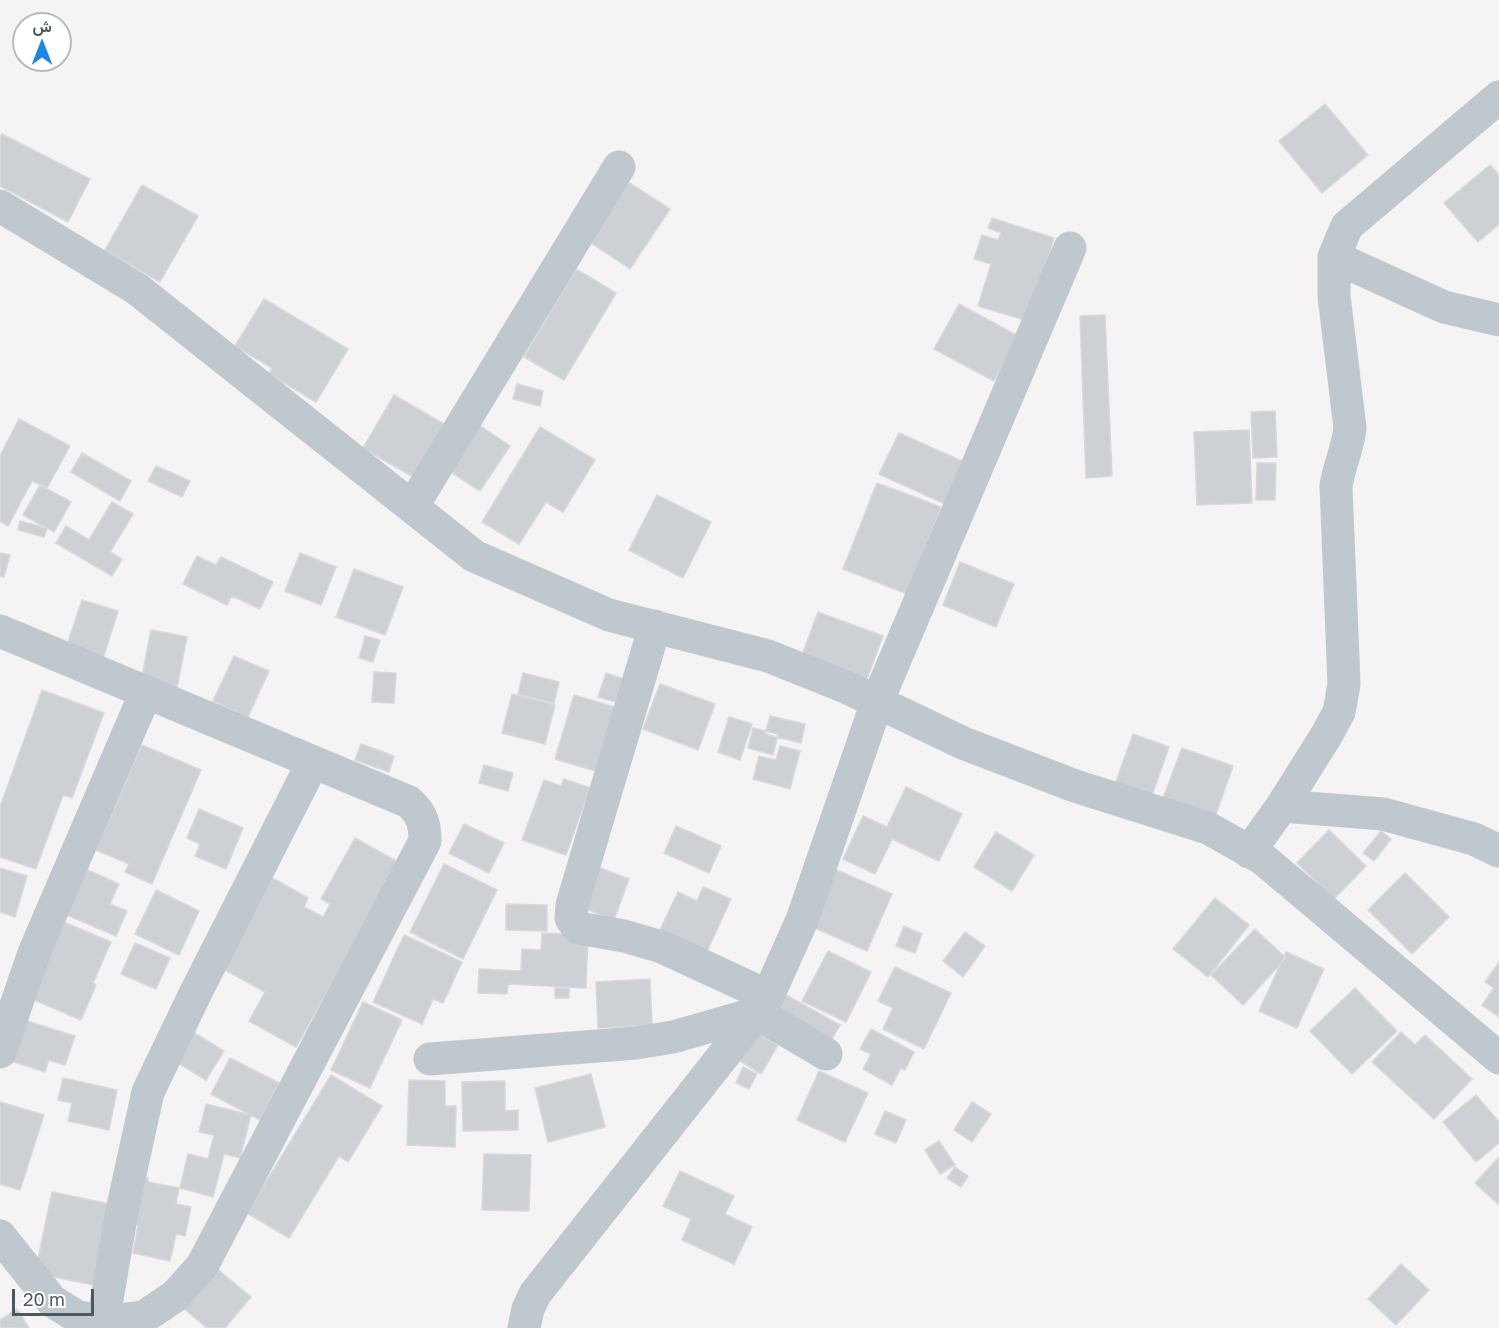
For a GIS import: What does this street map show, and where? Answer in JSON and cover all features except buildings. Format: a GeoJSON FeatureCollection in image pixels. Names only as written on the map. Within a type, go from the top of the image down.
{"type":"FeatureCollection","features":[{"type":"Feature","properties":{"kind":"street"},"geometry":{"type":"LineString","coordinates":[[1249,852],[1282,806],[1326,736],[1339,712],[1344,684],[1336,486],[1350,428],[1334,296],[1334,257],[1347,226],[1499,98]]}},
{"type":"Feature","properties":{"kind":"street"},"geometry":{"type":"LineString","coordinates":[[412,507],[619,167]]}},
{"type":"Feature","properties":{"kind":"street"},"geometry":{"type":"LineString","coordinates":[[0,206],[137,289],[474,556],[609,615],[768,656],[877,702],[963,743],[1075,786],[1208,828],[1263,859],[1499,1058]]}},
{"type":"Feature","properties":{"kind":"street"},"geometry":{"type":"LineString","coordinates":[[524,1328],[528,1309],[535,1294],[763,1004],[802,920],[877,702],[1070,248]]}},
{"type":"Feature","properties":{"kind":"street"},"geometry":{"type":"LineString","coordinates":[[1334,257],[1444,307],[1499,320]]}},
{"type":"Feature","properties":{"kind":"street"},"geometry":{"type":"LineString","coordinates":[[655,626],[572,905],[571,918],[579,928],[624,936],[662,947],[763,1004],[826,1054]]}},
{"type":"Feature","properties":{"kind":"street"},"geometry":{"type":"LineString","coordinates":[[0,631],[410,802],[420,813],[425,826],[425,841],[202,1266],[174,1296],[144,1317],[103,1322],[76,1316],[52,1301],[0,1236]]}},
{"type":"Feature","properties":{"kind":"street"},"geometry":{"type":"LineString","coordinates":[[0,1052],[34,953],[146,692]]}},
{"type":"Feature","properties":{"kind":"street"},"geometry":{"type":"LineString","coordinates":[[103,1322],[123,1206],[148,1092],[313,762]]}},
{"type":"Feature","properties":{"kind":"street"},"geometry":{"type":"LineString","coordinates":[[1282,806],[1383,814],[1474,839],[1499,851]]}},
{"type":"Feature","properties":{"kind":"street"},"geometry":{"type":"LineString","coordinates":[[430,1059],[636,1043],[673,1037],[763,1004]]}}]}
